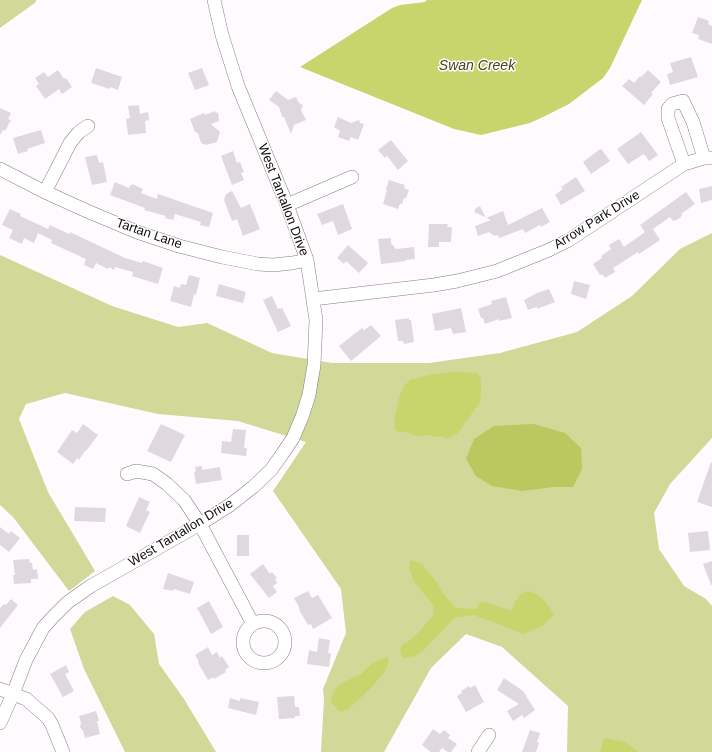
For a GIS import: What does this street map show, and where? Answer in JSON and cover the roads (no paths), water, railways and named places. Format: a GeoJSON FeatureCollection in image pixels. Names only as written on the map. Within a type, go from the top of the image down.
{"type":"FeatureCollection","features":[{"type":"Feature","properties":{"kind":"street","name":"West Tantallon Drive"},"geometry":{"type":"LineString","coordinates":[[0,723],[14,694],[26,660],[40,633],[48,623],[68,602],[90,586],[200,524],[230,505],[253,487],[270,470],[293,438],[309,395],[314,366],[316,320],[307,260],[287,205],[238,86],[222,35],[214,0]]}},
{"type":"Feature","properties":{"kind":"street"},"geometry":{"type":"LineString","coordinates":[[684,164],[668,118],[668,108],[672,104],[683,101],[708,158]]}},
{"type":"Feature","properties":{"kind":"street"},"geometry":{"type":"LineString","coordinates":[[45,192],[70,143],[79,132],[88,126]]}},
{"type":"Feature","properties":{"kind":"street","name":"Arrow Park Drive"},"geometry":{"type":"LineString","coordinates":[[313,299],[434,285],[464,280],[497,271],[549,250],[569,240],[684,164],[708,158]]}},
{"type":"Feature","properties":{"kind":"street","name":"Tartan Lane"},"geometry":{"type":"LineString","coordinates":[[0,169],[45,192],[137,232],[222,257],[258,264],[273,265],[307,260]]}},
{"type":"Feature","properties":{"kind":"street"},"geometry":{"type":"LineString","coordinates":[[287,205],[352,176]]}},
{"type":"Feature","properties":{"kind":"street"},"geometry":{"type":"LineString","coordinates":[[127,474],[142,471],[153,474],[161,479],[184,500],[200,524],[253,624]]}},
{"type":"Feature","properties":{"kind":"street"},"geometry":{"type":"LineString","coordinates":[[0,689],[26,699],[48,718],[62,752]]}},
{"type":"Feature","properties":{"kind":"street"},"geometry":{"type":"LineString","coordinates":[[478,752],[489,735]]}},
{"type":"Feature","properties":{"kind":"water","name":"Swan Creek"},"geometry":{"type":"Polygon","coordinates":[[[427,0],[642,0],[610,68],[603,78],[569,104],[545,116],[530,123],[481,135],[454,129],[300,67],[392,8],[400,5],[425,2],[427,0]]]}},
{"type":"Feature","properties":{"kind":"water"},"geometry":{"type":"Polygon","coordinates":[[[454,372],[476,373],[481,378],[480,402],[458,433],[447,439],[444,437],[433,437],[431,435],[417,436],[395,430],[394,421],[400,394],[404,386],[411,379],[417,379],[427,375],[454,372]]]}},
{"type":"Feature","properties":{"kind":"water"},"geometry":{"type":"Polygon","coordinates":[[[411,560],[422,564],[445,596],[456,608],[476,609],[480,603],[485,602],[512,611],[514,603],[521,594],[528,591],[536,594],[545,601],[554,615],[542,626],[523,634],[473,615],[454,618],[423,651],[414,656],[403,658],[400,651],[402,645],[421,630],[434,614],[433,605],[413,580],[409,567],[411,560]]]}},
{"type":"Feature","properties":{"kind":"water"},"geometry":{"type":"Polygon","coordinates":[[[385,657],[388,658],[389,662],[385,671],[372,687],[347,710],[340,711],[335,707],[331,702],[333,692],[340,684],[361,674],[373,663],[385,657]]]}},
{"type":"Feature","properties":{"kind":"water"},"geometry":{"type":"Polygon","coordinates":[[[604,738],[625,742],[638,752],[600,752],[604,738]]]}}]}
